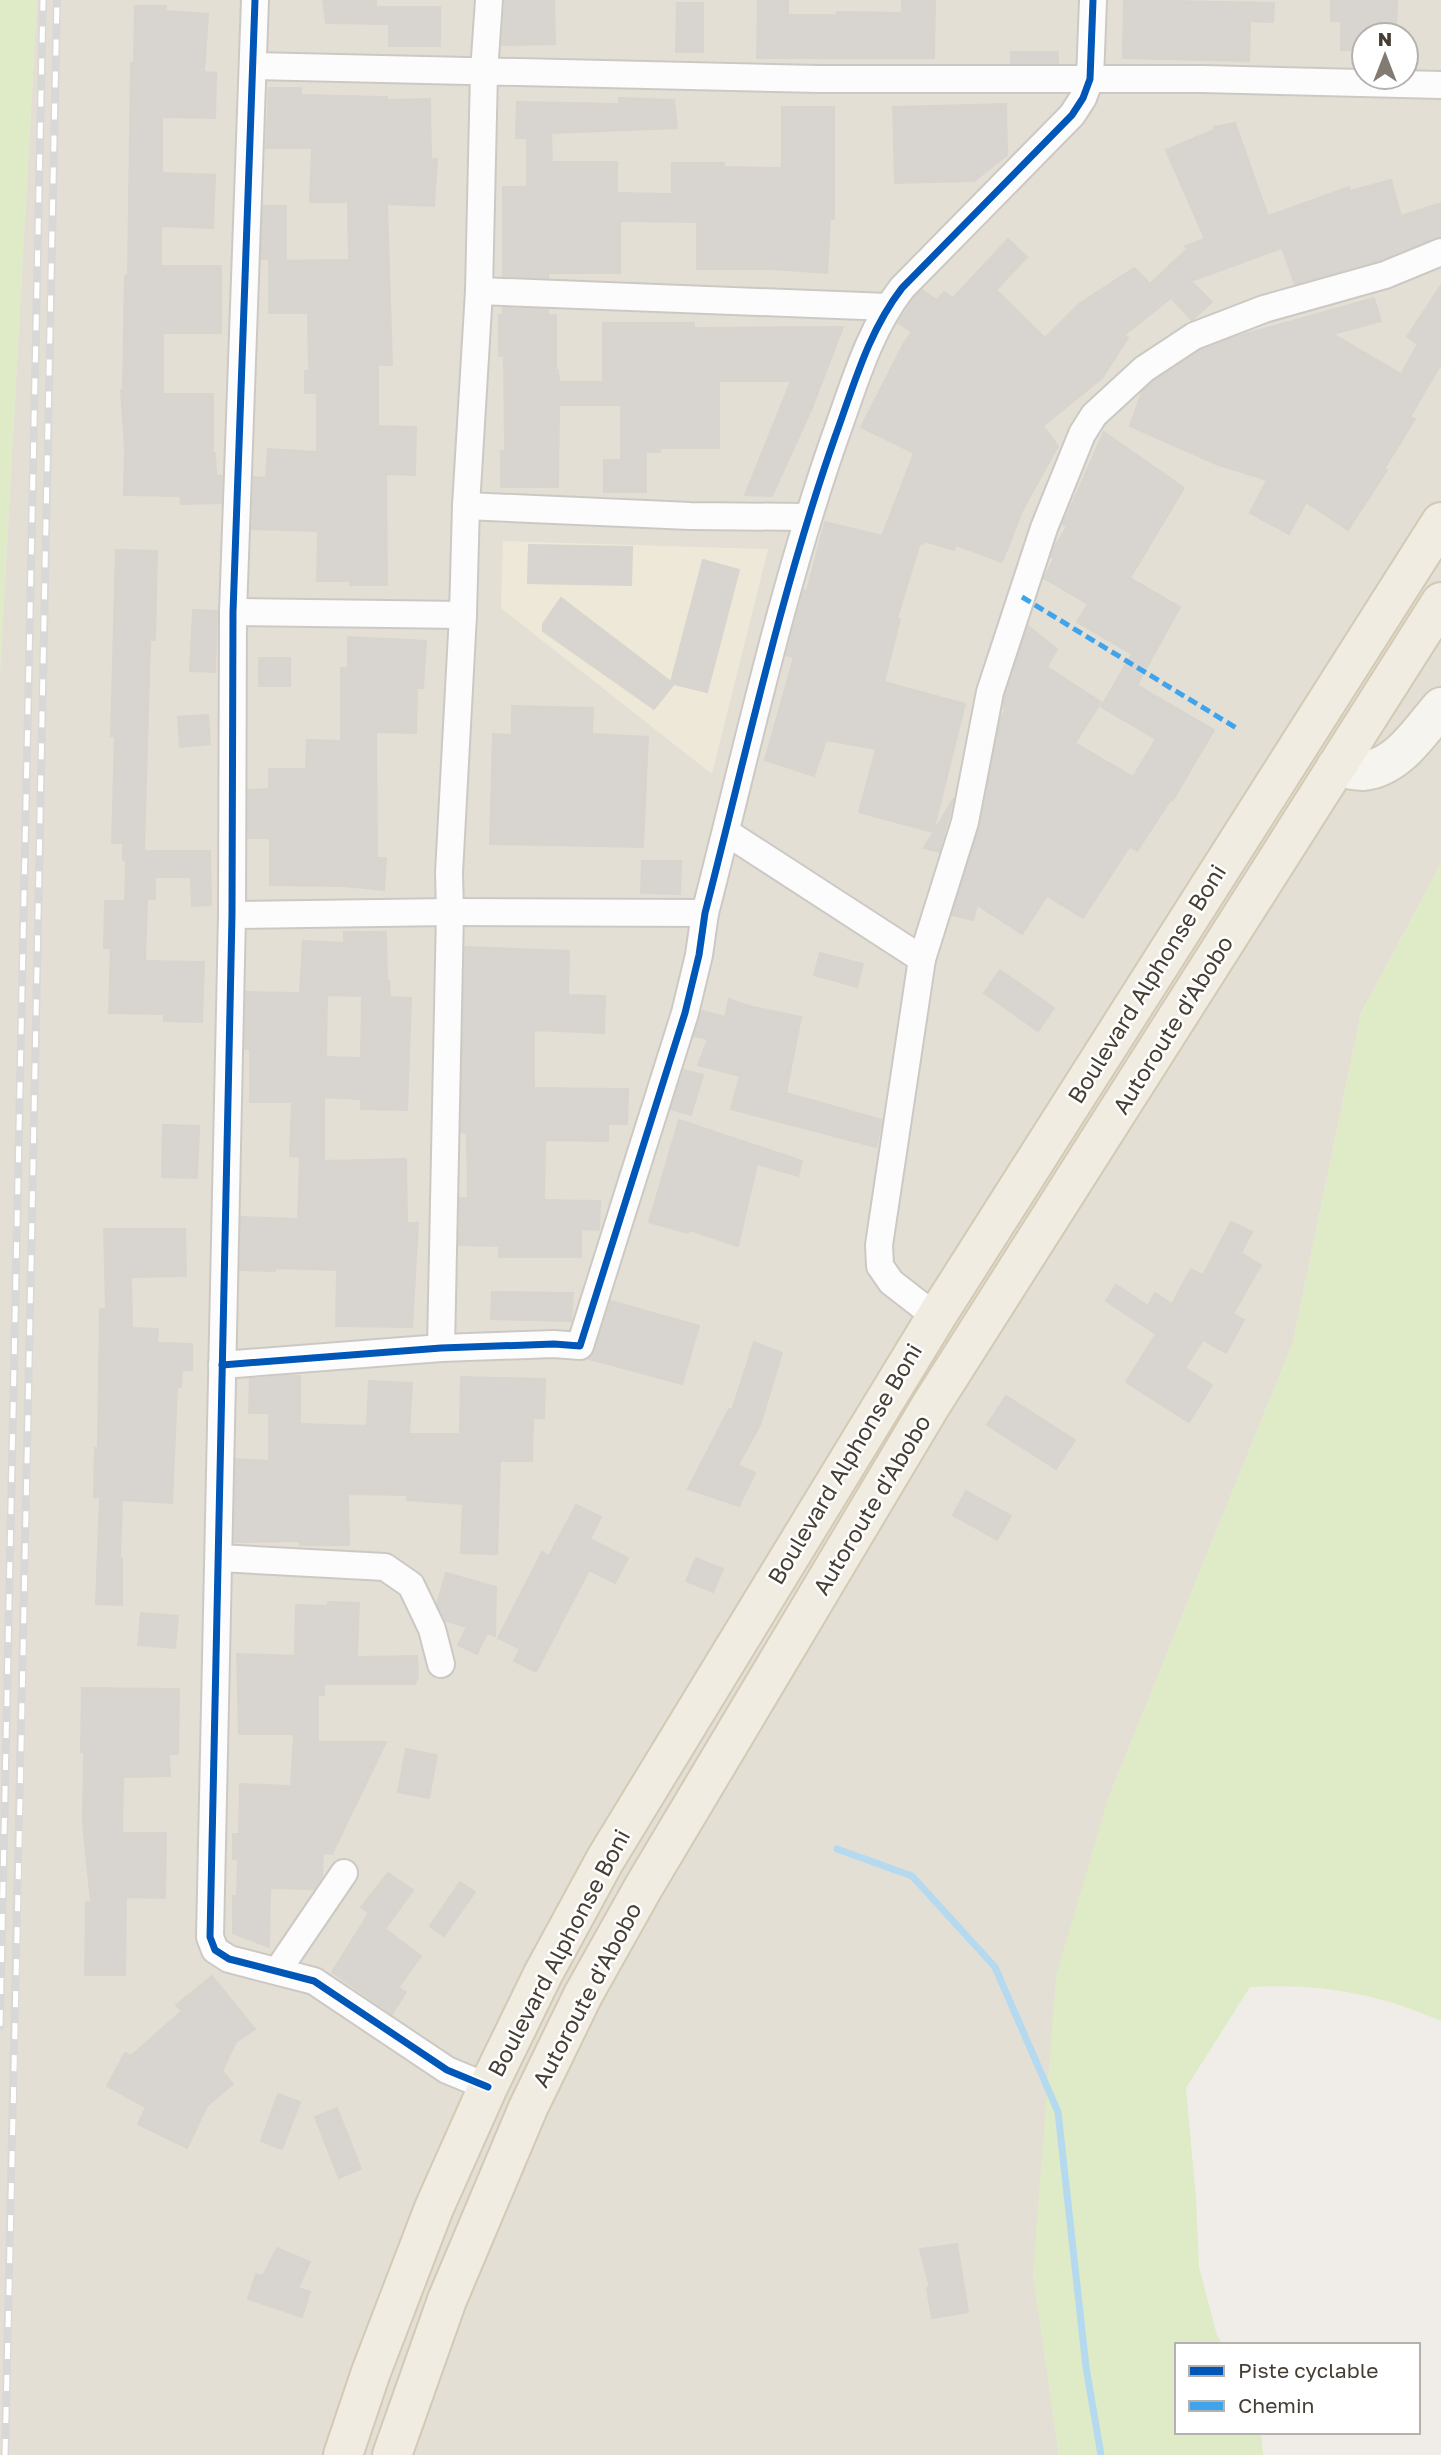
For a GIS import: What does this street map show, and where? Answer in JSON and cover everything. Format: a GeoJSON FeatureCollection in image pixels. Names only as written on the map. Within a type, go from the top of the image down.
{"type":"FeatureCollection","features":[{"type":"Feature","properties":{"kind":"main road","name":"Boulevard Alphonse Boni"},"geometry":{"type":"LineString","coordinates":[[343,2455],[419,2246],[488,2087],[543,1974],[605,1860],[936,1317],[1441,522]]}},
{"type":"Feature","properties":{"kind":"main road","name":"Autoroute d'Abobo"},"geometry":{"type":"LineString","coordinates":[[391,2455],[452,2287],[528,2108],[583,1995],[643,1888],[931,1405],[1441,602]]}},
{"type":"Feature","properties":{"kind":"main road"},"geometry":{"type":"LineString","coordinates":[[1336,766],[1362,771],[1386,765],[1404,750],[1441,707]]}},
{"type":"Feature","properties":{"kind":"street"},"geometry":{"type":"LineString","coordinates":[[255,0],[233,612],[232,915],[210,1937],[215,1950],[229,1959],[314,1980],[447,2070],[488,2087]]}},
{"type":"Feature","properties":{"kind":"street"},"geometry":{"type":"LineString","coordinates":[[441,1349],[449,873],[479,291],[484,72],[489,0]]}},
{"type":"Feature","properties":{"kind":"street"},"geometry":{"type":"LineString","coordinates":[[222,1365],[441,1349],[554,1344],[580,1346],[685,1013],[699,955],[705,913],[807,517],[863,359],[874,332],[902,288],[1072,115],[1083,98],[1090,79],[1093,0]]}},
{"type":"Feature","properties":{"kind":"street"},"geometry":{"type":"LineString","coordinates":[[253,66],[819,79],[1090,79],[1441,85]]}},
{"type":"Feature","properties":{"kind":"street"},"geometry":{"type":"LineString","coordinates":[[936,1317],[891,1282],[880,1266],[879,1245],[922,959],[965,822],[990,692],[1044,528],[1082,434],[1094,415],[1144,369],[1194,336],[1264,309],[1385,275],[1441,252]]}},
{"type":"Feature","properties":{"kind":"street"},"geometry":{"type":"LineString","coordinates":[[479,291],[888,307]]}},
{"type":"Feature","properties":{"kind":"street"},"geometry":{"type":"LineString","coordinates":[[466,506],[690,516],[807,517]]}},
{"type":"Feature","properties":{"kind":"street"},"geometry":{"type":"LineString","coordinates":[[233,612],[463,615]]}},
{"type":"Feature","properties":{"kind":"street"},"geometry":{"type":"LineString","coordinates":[[726,832],[922,959]]}},
{"type":"Feature","properties":{"kind":"street"},"geometry":{"type":"LineString","coordinates":[[232,915],[705,913]]}},
{"type":"Feature","properties":{"kind":"street"},"geometry":{"type":"LineString","coordinates":[[219,1558],[385,1567],[411,1585],[432,1629],[441,1664]]}},
{"type":"Feature","properties":{"kind":"street"},"geometry":{"type":"LineString","coordinates":[[278,1970],[344,1873]]}},
{"type":"Feature","properties":{"kind":"shaded area"},"geometry":{"type":"Polygon","coordinates":[[[37,0],[1441,0],[1441,864],[1361,1013],[1293,1342],[1108,1799],[1033,2272],[1059,2455],[0,2455],[0,671],[37,0]]]}},
{"type":"Feature","properties":{"kind":"shaded area"},"geometry":{"type":"Polygon","coordinates":[[[503,541],[768,549],[712,774],[501,608],[503,541]]]}},
{"type":"Feature","properties":{"kind":"green space"},"geometry":{"type":"Polygon","coordinates":[[[0,0],[37,0],[0,671],[0,0]]]}},
{"type":"Feature","properties":{"kind":"green space"},"geometry":{"type":"Polygon","coordinates":[[[1441,864],[1441,2021],[1394,2003],[1347,1992],[1300,1987],[1250,1987],[1186,2088],[1199,2267],[1217,2335],[1222,2343],[1175,2343],[1175,2434],[1261,2434],[1263,2455],[1059,2455],[1033,2272],[1056,1976],[1108,1799],[1293,1342],[1361,1013],[1441,864]]]}},
{"type":"Feature","properties":{"kind":"building"},"geometry":{"type":"Polygon","coordinates":[[[323,0],[376,0],[376,7],[440,7],[440,46],[389,46],[389,24],[326,23],[323,0]]]}},
{"type":"Feature","properties":{"kind":"building"},"geometry":{"type":"Polygon","coordinates":[[[505,0],[554,0],[555,44],[502,45],[505,0]]]}},
{"type":"Feature","properties":{"kind":"building"},"geometry":{"type":"Polygon","coordinates":[[[758,0],[788,0],[788,15],[837,15],[837,12],[902,13],[902,0],[935,0],[934,58],[757,58],[758,0]]]}},
{"type":"Feature","properties":{"kind":"building"},"geometry":{"type":"Polygon","coordinates":[[[1124,0],[1274,3],[1273,22],[1250,21],[1249,61],[1123,58],[1124,0]]]}},
{"type":"Feature","properties":{"kind":"building"},"geometry":{"type":"Polygon","coordinates":[[[1331,0],[1397,0],[1396,21],[1350,21],[1350,50],[1341,50],[1341,21],[1331,21],[1331,0]]]}},
{"type":"Feature","properties":{"kind":"building"},"geometry":{"type":"Polygon","coordinates":[[[677,3],[703,3],[703,52],[676,52],[677,3]]]}},
{"type":"Feature","properties":{"kind":"building"},"geometry":{"type":"Polygon","coordinates":[[[135,6],[166,6],[166,11],[208,14],[204,72],[216,73],[215,118],[162,117],[162,173],[215,175],[213,228],[161,226],[161,266],[221,266],[221,333],[163,333],[163,394],[213,394],[213,453],[216,475],[222,476],[221,503],[181,504],[180,496],[124,495],[125,449],[121,390],[125,276],[128,276],[131,63],[134,63],[135,6]]]}},
{"type":"Feature","properties":{"kind":"building"},"geometry":{"type":"Polygon","coordinates":[[[1011,52],[1058,52],[1058,63],[1011,63],[1011,52]]]}},
{"type":"Feature","properties":{"kind":"building"},"geometry":{"type":"Polygon","coordinates":[[[269,88],[301,88],[301,95],[387,97],[387,100],[430,99],[431,159],[437,159],[434,206],[387,204],[392,365],[378,365],[378,426],[416,427],[415,475],[386,474],[387,585],[350,585],[350,581],[317,581],[318,531],[252,529],[254,477],[266,478],[268,449],[317,452],[317,393],[305,393],[305,371],[309,371],[308,313],[269,313],[269,261],[349,260],[348,202],[310,202],[312,148],[266,148],[269,88]]]}},
{"type":"Feature","properties":{"kind":"building"},"geometry":{"type":"Polygon","coordinates":[[[619,98],[674,100],[677,128],[551,133],[552,162],[617,162],[617,193],[672,194],[672,163],[724,163],[724,167],[782,168],[782,107],[834,107],[834,219],[830,219],[827,273],[772,269],[697,269],[697,222],[620,221],[620,273],[548,273],[548,278],[503,276],[503,187],[527,187],[527,138],[516,138],[517,102],[619,104],[619,98]]]}},
{"type":"Feature","properties":{"kind":"building"},"geometry":{"type":"Polygon","coordinates":[[[1006,104],[1007,155],[974,181],[895,183],[893,107],[1006,104]]]}},
{"type":"Feature","properties":{"kind":"building"},"geometry":{"type":"Polygon","coordinates":[[[1235,123],[1268,216],[1349,187],[1350,191],[1391,180],[1401,216],[1441,203],[1441,237],[1380,260],[1295,284],[1282,248],[1191,281],[1212,302],[1192,320],[1171,298],[1124,335],[1128,338],[1102,378],[1043,426],[1058,446],[1023,509],[1002,562],[956,545],[954,550],[924,541],[923,544],[920,543],[897,618],[900,619],[884,682],[965,704],[933,832],[859,812],[876,749],[826,740],[814,776],[765,760],[794,657],[786,655],[804,590],[807,591],[825,522],[882,536],[914,453],[861,427],[912,332],[898,323],[916,296],[922,290],[937,300],[944,292],[953,298],[1008,239],[1027,257],[996,290],[1045,338],[1079,304],[1134,268],[1150,284],[1187,249],[1185,246],[1205,239],[1166,150],[1214,130],[1214,127],[1235,123]]]}},
{"type":"Feature","properties":{"kind":"building"},"geometry":{"type":"Polygon","coordinates":[[[263,206],[286,206],[286,259],[261,259],[263,206]]]}},
{"type":"Feature","properties":{"kind":"building"},"geometry":{"type":"Polygon","coordinates":[[[1441,285],[1441,364],[1410,417],[1415,419],[1384,469],[1387,470],[1348,530],[1306,502],[1289,534],[1250,513],[1267,480],[1216,464],[1130,426],[1142,392],[1201,350],[1235,337],[1374,298],[1381,321],[1333,334],[1401,374],[1418,344],[1407,337],[1441,285]]]}},
{"type":"Feature","properties":{"kind":"building"},"geometry":{"type":"Polygon","coordinates":[[[503,308],[548,309],[548,315],[556,315],[556,370],[559,382],[603,382],[603,323],[694,323],[694,328],[843,327],[811,410],[772,496],[745,495],[791,381],[719,381],[719,448],[660,448],[660,452],[646,452],[646,492],[604,492],[604,460],[621,460],[621,405],[559,405],[558,487],[501,487],[501,451],[505,451],[504,356],[499,356],[499,315],[503,315],[503,308]]]}},
{"type":"Feature","properties":{"kind":"building"},"geometry":{"type":"Polygon","coordinates":[[[1104,432],[1184,488],[1130,578],[1180,607],[1137,685],[1214,730],[1173,800],[1171,799],[1137,851],[1130,846],[1083,918],[1047,896],[1022,934],[977,905],[973,920],[952,915],[980,825],[1001,717],[1006,709],[1003,708],[1005,696],[1028,626],[1057,649],[1047,667],[1101,702],[1075,743],[1133,777],[1156,739],[1101,707],[1132,654],[1077,622],[1088,604],[1044,578],[1054,559],[1051,557],[1055,546],[1067,527],[1063,524],[1104,432]]]}},
{"type":"Feature","properties":{"kind":"building"},"geometry":{"type":"Polygon","coordinates":[[[529,545],[632,547],[631,585],[528,583],[529,545]]]}},
{"type":"Feature","properties":{"kind":"building"},"geometry":{"type":"Polygon","coordinates":[[[116,550],[157,551],[155,640],[150,640],[144,851],[210,851],[211,905],[192,906],[191,877],[155,877],[155,899],[147,899],[145,961],[204,962],[202,1022],[164,1021],[164,1014],[109,1013],[111,948],[104,948],[105,901],[125,901],[126,860],[123,860],[123,843],[112,843],[115,736],[111,736],[116,550]]]}},
{"type":"Feature","properties":{"kind":"building"},"geometry":{"type":"Polygon","coordinates":[[[703,560],[739,570],[707,692],[674,684],[654,709],[543,631],[543,624],[561,598],[671,682],[703,560]]]}},
{"type":"Feature","properties":{"kind":"building"},"geometry":{"type":"Polygon","coordinates":[[[193,610],[217,611],[215,672],[190,671],[193,610]]]}},
{"type":"Feature","properties":{"kind":"building"},"geometry":{"type":"Polygon","coordinates":[[[348,637],[426,641],[423,688],[417,688],[416,733],[376,732],[377,858],[386,858],[384,890],[344,886],[270,885],[270,838],[248,838],[248,790],[269,789],[269,769],[306,769],[307,740],[341,741],[341,668],[348,668],[348,637]]]}},
{"type":"Feature","properties":{"kind":"building"},"geometry":{"type":"Polygon","coordinates":[[[259,658],[290,658],[290,686],[259,686],[259,658]]]}},
{"type":"Feature","properties":{"kind":"building"},"geometry":{"type":"Polygon","coordinates":[[[512,706],[593,708],[592,734],[648,737],[643,847],[490,844],[493,734],[512,735],[512,706]]]}},
{"type":"Feature","properties":{"kind":"building"},"geometry":{"type":"Polygon","coordinates":[[[208,715],[210,744],[180,747],[178,717],[208,715]]]}},
{"type":"Feature","properties":{"kind":"building"},"geometry":{"type":"Polygon","coordinates":[[[954,798],[939,852],[924,848],[954,798]]]}},
{"type":"Feature","properties":{"kind":"building"},"geometry":{"type":"Polygon","coordinates":[[[642,861],[681,861],[680,894],[641,893],[642,861]]]}},
{"type":"Feature","properties":{"kind":"building"},"geometry":{"type":"Polygon","coordinates":[[[344,932],[386,932],[390,997],[411,998],[407,1110],[361,1109],[361,1099],[324,1097],[324,1161],[406,1159],[407,1223],[418,1223],[412,1327],[336,1326],[337,1270],[240,1270],[241,1217],[298,1219],[300,1157],[290,1156],[292,1102],[250,1102],[250,1049],[245,1049],[246,992],[300,993],[303,941],[344,943],[344,932]],[[327,995],[326,1057],[361,1058],[362,996],[327,995]]]}},
{"type":"Feature","properties":{"kind":"building"},"geometry":{"type":"Polygon","coordinates":[[[465,947],[569,951],[568,995],[605,996],[604,1033],[534,1030],[534,1088],[628,1089],[627,1124],[608,1124],[608,1141],[545,1140],[544,1200],[600,1201],[599,1230],[581,1229],[581,1257],[499,1257],[499,1246],[459,1245],[460,1198],[468,1198],[467,1133],[461,1132],[465,947]]]}},
{"type":"Feature","properties":{"kind":"building"},"geometry":{"type":"Polygon","coordinates":[[[820,953],[863,964],[857,987],[814,975],[820,953]]]}},
{"type":"Feature","properties":{"kind":"building"},"geometry":{"type":"Polygon","coordinates":[[[1000,970],[1054,1008],[1038,1031],[984,993],[1000,970]]]}},
{"type":"Feature","properties":{"kind":"building"},"geometry":{"type":"Polygon","coordinates":[[[729,999],[801,1017],[786,1093],[882,1120],[876,1147],[731,1109],[740,1076],[698,1065],[708,1039],[694,1036],[702,1011],[725,1017],[729,999]]]}},
{"type":"Feature","properties":{"kind":"building"},"geometry":{"type":"Polygon","coordinates":[[[684,1070],[703,1075],[691,1115],[671,1109],[684,1070]]]}},
{"type":"Feature","properties":{"kind":"building"},"geometry":{"type":"Polygon","coordinates":[[[679,1120],[802,1161],[798,1176],[757,1164],[738,1246],[689,1230],[688,1233],[649,1222],[679,1120]]]}},
{"type":"Feature","properties":{"kind":"building"},"geometry":{"type":"Polygon","coordinates":[[[163,1125],[199,1126],[197,1178],[162,1177],[163,1125]]]}},
{"type":"Feature","properties":{"kind":"building"},"geometry":{"type":"Polygon","coordinates":[[[1231,1222],[1252,1232],[1241,1253],[1261,1265],[1233,1314],[1244,1320],[1226,1353],[1203,1340],[1185,1368],[1212,1385],[1189,1422],[1126,1382],[1156,1334],[1106,1301],[1116,1285],[1148,1306],[1155,1293],[1172,1304],[1191,1269],[1203,1275],[1231,1222]]]}},
{"type":"Feature","properties":{"kind":"building"},"geometry":{"type":"Polygon","coordinates":[[[104,1229],[185,1229],[186,1276],[131,1277],[132,1328],[158,1329],[157,1343],[192,1344],[192,1370],[182,1370],[181,1387],[177,1387],[172,1503],[122,1500],[122,1605],[96,1604],[100,1497],[94,1497],[95,1448],[98,1448],[100,1309],[106,1309],[104,1229]]]}},
{"type":"Feature","properties":{"kind":"building"},"geometry":{"type":"Polygon","coordinates":[[[492,1292],[573,1293],[571,1321],[491,1319],[492,1292]]]}},
{"type":"Feature","properties":{"kind":"building"},"geometry":{"type":"Polygon","coordinates":[[[611,1301],[699,1326],[682,1384],[589,1359],[595,1351],[611,1301]]]}},
{"type":"Feature","properties":{"kind":"building"},"geometry":{"type":"Polygon","coordinates":[[[754,1342],[782,1353],[760,1425],[738,1465],[755,1473],[739,1506],[688,1489],[729,1409],[732,1410],[754,1342]]]}},
{"type":"Feature","properties":{"kind":"building"},"geometry":{"type":"Polygon","coordinates":[[[300,1376],[300,1424],[367,1426],[369,1381],[412,1383],[409,1434],[460,1434],[461,1377],[545,1379],[544,1418],[533,1418],[532,1461],[500,1461],[497,1554],[461,1553],[463,1504],[407,1500],[407,1495],[348,1494],[349,1545],[300,1545],[300,1541],[234,1542],[236,1459],[269,1461],[269,1413],[249,1413],[250,1379],[300,1376]]]}},
{"type":"Feature","properties":{"kind":"building"},"geometry":{"type":"Polygon","coordinates":[[[1006,1396],[1075,1440],[1056,1469],[987,1425],[1006,1396]]]}},
{"type":"Feature","properties":{"kind":"building"},"geometry":{"type":"Polygon","coordinates":[[[966,1491],[1011,1516],[997,1540],[953,1515],[966,1491]]]}},
{"type":"Feature","properties":{"kind":"building"},"geometry":{"type":"Polygon","coordinates":[[[576,1505],[601,1517],[590,1539],[628,1558],[615,1583],[589,1570],[536,1672],[514,1661],[520,1649],[498,1638],[542,1552],[549,1556],[576,1505]]]}},
{"type":"Feature","properties":{"kind":"building"},"geometry":{"type":"Polygon","coordinates":[[[696,1558],[723,1569],[713,1592],[686,1581],[696,1558]]]}},
{"type":"Feature","properties":{"kind":"building"},"geometry":{"type":"Polygon","coordinates":[[[446,1573],[496,1587],[495,1636],[487,1633],[477,1654],[458,1645],[467,1627],[446,1621],[437,1604],[446,1573]]]}},
{"type":"Feature","properties":{"kind":"building"},"geometry":{"type":"Polygon","coordinates":[[[328,1602],[359,1603],[357,1657],[417,1656],[418,1677],[415,1684],[324,1684],[324,1695],[318,1695],[318,1742],[386,1742],[332,1854],[323,1853],[322,1877],[314,1889],[270,1888],[269,1947],[233,1933],[233,1896],[237,1896],[238,1859],[233,1859],[233,1834],[239,1834],[240,1784],[291,1786],[294,1734],[239,1734],[237,1654],[295,1656],[296,1605],[328,1606],[328,1602]]]}},
{"type":"Feature","properties":{"kind":"building"},"geometry":{"type":"Polygon","coordinates":[[[141,1613],[178,1616],[175,1648],[138,1645],[141,1613]]]}},
{"type":"Feature","properties":{"kind":"building"},"geometry":{"type":"Polygon","coordinates":[[[82,1688],[179,1689],[178,1754],[169,1754],[170,1776],[123,1777],[122,1833],[166,1833],[165,1898],[126,1897],[125,1975],[85,1975],[86,1902],[91,1902],[83,1824],[82,1688]]]}},
{"type":"Feature","properties":{"kind":"building"},"geometry":{"type":"Polygon","coordinates":[[[406,1749],[437,1755],[429,1798],[398,1792],[406,1749]]]}},
{"type":"Feature","properties":{"kind":"building"},"geometry":{"type":"Polygon","coordinates":[[[388,1873],[413,1890],[385,1929],[421,1956],[398,1988],[406,1992],[392,2014],[332,1972],[369,1913],[361,1907],[388,1873]]]}},
{"type":"Feature","properties":{"kind":"building"},"geometry":{"type":"Polygon","coordinates":[[[460,1882],[475,1892],[444,1936],[430,1926],[460,1882]]]}},
{"type":"Feature","properties":{"kind":"building"},"geometry":{"type":"Polygon","coordinates":[[[212,1976],[255,2029],[236,2042],[222,2071],[233,2084],[207,2106],[187,2148],[138,2124],[146,2107],[107,2086],[125,2053],[131,2056],[182,2011],[176,2005],[212,1976]]]}},
{"type":"Feature","properties":{"kind":"building"},"geometry":{"type":"Polygon","coordinates":[[[278,2094],[300,2102],[282,2149],[261,2141],[278,2094]]]}},
{"type":"Feature","properties":{"kind":"building"},"geometry":{"type":"Polygon","coordinates":[[[337,2108],[361,2169],[339,2178],[315,2117],[337,2108]]]}},
{"type":"Feature","properties":{"kind":"building"},"geometry":{"type":"Polygon","coordinates":[[[957,2244],[968,2312],[932,2318],[927,2288],[930,2288],[920,2249],[957,2244]]]}},
{"type":"Feature","properties":{"kind":"building"},"geometry":{"type":"Polygon","coordinates":[[[277,2248],[310,2262],[298,2288],[310,2292],[302,2317],[248,2299],[256,2274],[263,2276],[277,2248]]]}},
{"type":"Feature","properties":{"kind":"waterway"},"geometry":{"type":"LineString","coordinates":[[837,1849],[912,1876],[995,1967],[1058,2112],[1086,2367],[1101,2455]]}},
{"type":"Feature","properties":{"kind":"railway"},"geometry":{"type":"LineString","coordinates":[[0,2026],[43,0]]}},
{"type":"Feature","properties":{"kind":"railway"},"geometry":{"type":"LineString","coordinates":[[5,2455],[57,0]]}},
{"type":"Feature","properties":{"kind":"marked path"},"geometry":{"type":"LineString","coordinates":[[1022,597],[1238,729]]}},
{"type":"Feature","properties":{"kind":"cycle path"},"geometry":{"type":"LineString","coordinates":[[255,0],[233,612],[232,915],[210,1937],[215,1950],[229,1959],[314,1981],[447,2070],[488,2087]]}},
{"type":"Feature","properties":{"kind":"cycle path"},"geometry":{"type":"LineString","coordinates":[[222,1365],[441,1348],[554,1344],[580,1346],[685,1013],[699,955],[705,913],[781,613],[816,495],[856,379],[880,323],[902,288],[1072,115],[1083,98],[1090,79],[1093,0]]}}]}
